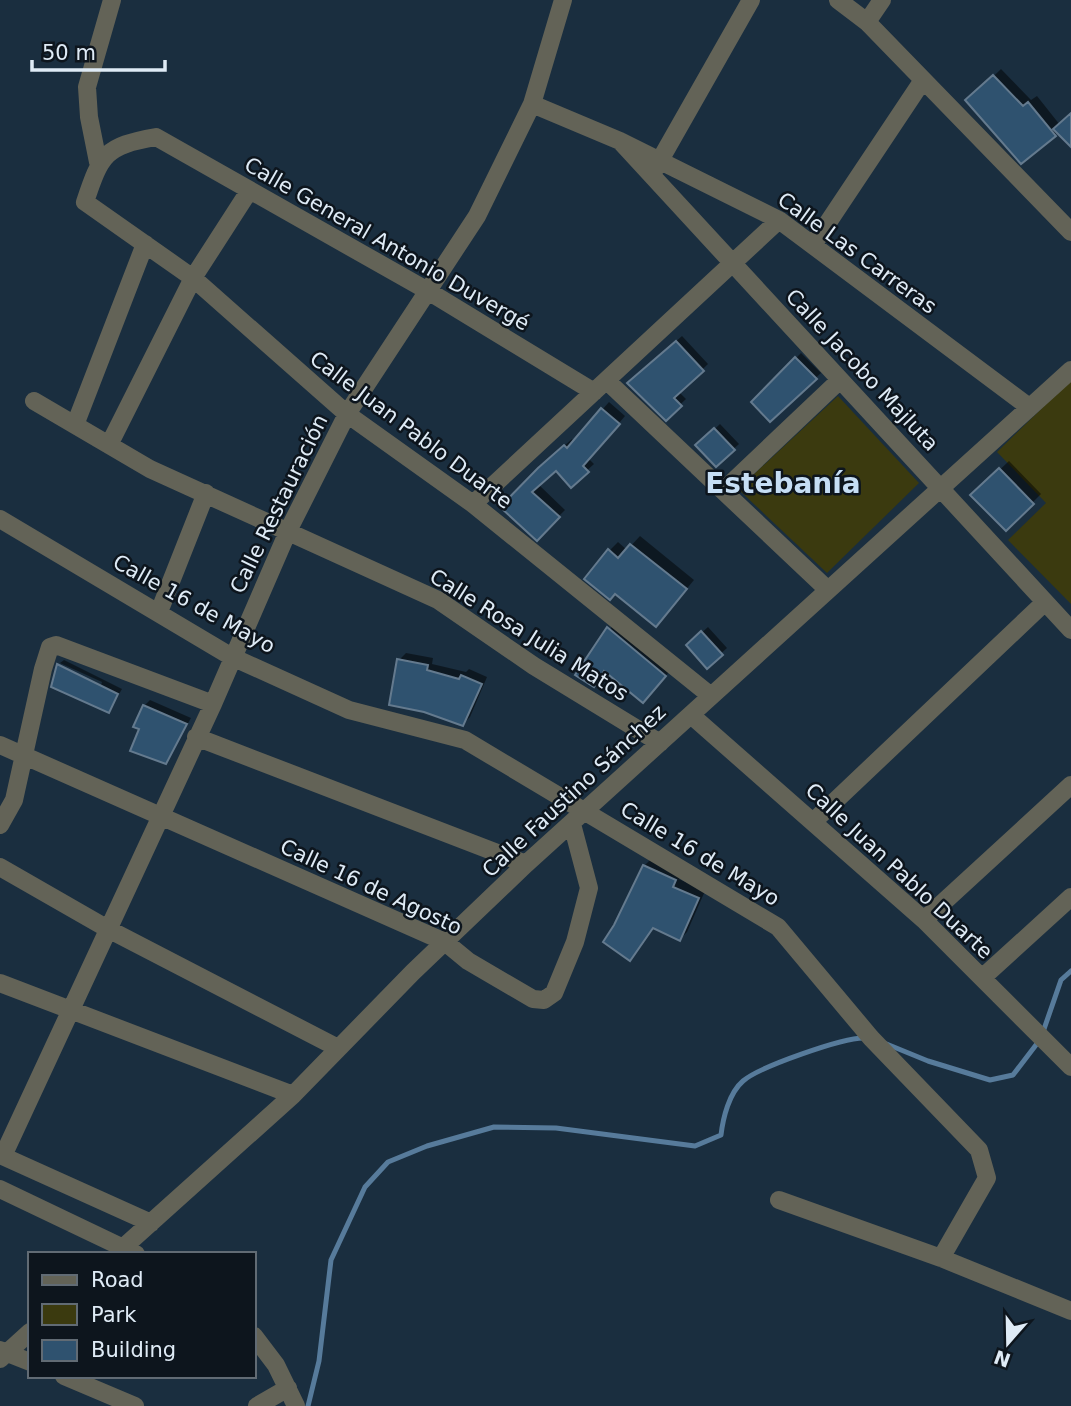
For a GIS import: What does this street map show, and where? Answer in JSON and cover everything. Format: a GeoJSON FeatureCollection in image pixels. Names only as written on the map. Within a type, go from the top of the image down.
{"type":"FeatureCollection","features":[{"type":"Feature","properties":{"kind":"street"},"geometry":{"type":"LineString","coordinates":[[98,162],[89,117],[87,87],[112,0]]}},
{"type":"Feature","properties":{"kind":"street","name":"Calle Restauración"},"geometry":{"type":"LineString","coordinates":[[1,1155],[213,704],[289,529],[347,414],[477,216],[532,104],[563,0]]}},
{"type":"Feature","properties":{"kind":"street"},"geometry":{"type":"LineString","coordinates":[[656,168],[751,0]]}},
{"type":"Feature","properties":{"kind":"street"},"geometry":{"type":"LineString","coordinates":[[838,0],[867,22],[1071,232]]}},
{"type":"Feature","properties":{"kind":"street"},"geometry":{"type":"LineString","coordinates":[[867,22],[882,0]]}},
{"type":"Feature","properties":{"kind":"street"},"geometry":{"type":"LineString","coordinates":[[813,245],[923,80]]}},
{"type":"Feature","properties":{"kind":"street","name":"Calle Jacobo Majluta"},"geometry":{"type":"LineString","coordinates":[[532,104],[620,141],[656,168],[734,264],[1071,630]]}},
{"type":"Feature","properties":{"kind":"street","name":"Calle General Antonio Duvergé"},"geometry":{"type":"LineString","coordinates":[[98,162],[122,143],[156,137],[600,387],[724,490],[828,590]]}},
{"type":"Feature","properties":{"kind":"street","name":"Calle Juan Pablo Duarte"},"geometry":{"type":"LineString","coordinates":[[98,162],[85,202],[193,278],[347,414],[473,505],[711,696]]}},
{"type":"Feature","properties":{"kind":"street","name":"Calle Las Carreras"},"geometry":{"type":"LineString","coordinates":[[656,168],[779,220],[1029,407]]}},
{"type":"Feature","properties":{"kind":"street"},"geometry":{"type":"LineString","coordinates":[[109,445],[193,278],[250,191]]}},
{"type":"Feature","properties":{"kind":"street"},"geometry":{"type":"LineString","coordinates":[[473,505],[779,220]]}},
{"type":"Feature","properties":{"kind":"street"},"geometry":{"type":"LineString","coordinates":[[75,425],[145,244]]}},
{"type":"Feature","properties":{"kind":"street","name":"Calle Faustino Sánchez"},"geometry":{"type":"LineString","coordinates":[[125,1251],[151,1223],[293,1095],[526,864],[1071,370]]}},
{"type":"Feature","properties":{"kind":"street"},"geometry":{"type":"LineString","coordinates":[[724,490],[840,380]]}},
{"type":"Feature","properties":{"kind":"street","name":"Calle Rosa Julia Matos"},"geometry":{"type":"LineString","coordinates":[[34,401],[150,469],[289,529],[438,600],[534,666],[660,743]]}},
{"type":"Feature","properties":{"kind":"street"},"geometry":{"type":"LineString","coordinates":[[159,612],[206,493]]}},
{"type":"Feature","properties":{"kind":"street","name":"Calle 16 de Mayo"},"geometry":{"type":"LineString","coordinates":[[0,519],[232,657],[349,709],[465,740],[578,818],[778,927],[871,1038],[979,1150],[987,1178],[942,1258]]}},
{"type":"Feature","properties":{"kind":"street"},"geometry":{"type":"LineString","coordinates":[[814,821],[1045,602]]}},
{"type":"Feature","properties":{"kind":"street"},"geometry":{"type":"LineString","coordinates":[[0,825],[14,800],[47,651],[55,645],[213,704]]}},
{"type":"Feature","properties":{"kind":"street","name":"Calle Juan Pablo Duarte"},"geometry":{"type":"LineString","coordinates":[[691,715],[924,920],[1071,1067]]}},
{"type":"Feature","properties":{"kind":"street"},"geometry":{"type":"LineString","coordinates":[[196,737],[526,864]]}},
{"type":"Feature","properties":{"kind":"street","name":"Calle 16 de Agosto"},"geometry":{"type":"LineString","coordinates":[[0,745],[445,942],[468,961],[533,999],[544,1000],[554,993],[575,942],[589,888],[578,818]]}},
{"type":"Feature","properties":{"kind":"street"},"geometry":{"type":"LineString","coordinates":[[924,920],[1071,785]]}},
{"type":"Feature","properties":{"kind":"street"},"geometry":{"type":"LineString","coordinates":[[0,867],[108,929],[338,1048]]}},
{"type":"Feature","properties":{"kind":"street"},"geometry":{"type":"LineString","coordinates":[[982,978],[1071,897]]}},
{"type":"Feature","properties":{"kind":"street"},"geometry":{"type":"LineString","coordinates":[[0,983],[293,1095]]}},
{"type":"Feature","properties":{"kind":"street"},"geometry":{"type":"LineString","coordinates":[[1,1155],[151,1223]]}},
{"type":"Feature","properties":{"kind":"street"},"geometry":{"type":"LineString","coordinates":[[0,1189],[125,1251]]}},
{"type":"Feature","properties":{"kind":"street"},"geometry":{"type":"LineString","coordinates":[[779,1199],[942,1258],[1071,1311]]}},
{"type":"Feature","properties":{"kind":"street"},"geometry":{"type":"LineString","coordinates":[[2,1354],[28,1334]]}},
{"type":"Feature","properties":{"kind":"street"},"geometry":{"type":"LineString","coordinates":[[256,1339],[288,1388],[296,1406]]}},
{"type":"Feature","properties":{"kind":"street"},"geometry":{"type":"LineString","coordinates":[[2,1354],[28,1361]]}},
{"type":"Feature","properties":{"kind":"street"},"geometry":{"type":"LineString","coordinates":[[67,1378],[102,1400],[135,1406]]}},
{"type":"Feature","properties":{"kind":"street"},"geometry":{"type":"LineString","coordinates":[[257,1406],[288,1388]]}},
{"type":"Feature","properties":{"kind":"green space"},"geometry":{"type":"Polygon","coordinates":[[[1071,380],[1071,604],[1008,540],[1046,503],[997,452],[1071,380]]]}},
{"type":"Feature","properties":{"kind":"green space"},"geometry":{"type":"Polygon","coordinates":[[[838,396],[919,483],[827,573],[738,489],[838,396]]]}},
{"type":"Feature","properties":{"kind":"building"},"geometry":{"type":"Polygon","coordinates":[[[993,75],[1023,106],[1028,102],[1056,136],[1021,164],[965,100],[993,75]]]}},
{"type":"Feature","properties":{"kind":"building"},"geometry":{"type":"Polygon","coordinates":[[[1071,113],[1071,147],[1053,129],[1071,113]]]}},
{"type":"Feature","properties":{"kind":"building"},"geometry":{"type":"Polygon","coordinates":[[[676,341],[704,371],[674,398],[682,406],[666,421],[627,383],[676,341]]]}},
{"type":"Feature","properties":{"kind":"building"},"geometry":{"type":"Polygon","coordinates":[[[795,357],[817,379],[770,422],[751,402],[795,357]]]}},
{"type":"Feature","properties":{"kind":"building"},"geometry":{"type":"Polygon","coordinates":[[[601,408],[620,424],[583,466],[589,472],[571,488],[556,471],[532,492],[560,517],[537,541],[500,507],[564,445],[567,448],[601,408]]]}},
{"type":"Feature","properties":{"kind":"building"},"geometry":{"type":"Polygon","coordinates":[[[714,428],[735,450],[716,467],[695,445],[714,428]]]}},
{"type":"Feature","properties":{"kind":"building"},"geometry":{"type":"Polygon","coordinates":[[[999,468],[1034,504],[1006,531],[970,495],[999,468]]]}},
{"type":"Feature","properties":{"kind":"building"},"geometry":{"type":"Polygon","coordinates":[[[630,544],[687,589],[656,627],[615,594],[610,600],[584,579],[608,549],[618,558],[630,544]]]}},
{"type":"Feature","properties":{"kind":"building"},"geometry":{"type":"Polygon","coordinates":[[[607,627],[666,676],[643,703],[604,671],[594,687],[575,675],[607,627]]]}},
{"type":"Feature","properties":{"kind":"building"},"geometry":{"type":"Polygon","coordinates":[[[701,631],[723,655],[707,669],[686,645],[701,631]]]}},
{"type":"Feature","properties":{"kind":"building"},"geometry":{"type":"Polygon","coordinates":[[[397,659],[428,665],[427,670],[459,679],[461,675],[482,684],[463,726],[424,712],[389,705],[397,659]]]}},
{"type":"Feature","properties":{"kind":"building"},"geometry":{"type":"Polygon","coordinates":[[[57,664],[118,694],[109,713],[51,687],[57,664]]]}},
{"type":"Feature","properties":{"kind":"building"},"geometry":{"type":"Polygon","coordinates":[[[143,705],[187,724],[166,764],[130,751],[139,729],[133,727],[143,705]]]}},
{"type":"Feature","properties":{"kind":"building"},"geometry":{"type":"Polygon","coordinates":[[[643,865],[676,880],[673,887],[699,898],[680,941],[653,928],[630,961],[603,942],[643,865]]]}},
{"type":"Feature","properties":{"kind":"waterway"},"geometry":{"type":"LineString","coordinates":[[1043,1032],[1061,980],[1071,971]]}},
{"type":"Feature","properties":{"kind":"waterway"},"geometry":{"type":"LineString","coordinates":[[308,1406],[319,1361],[331,1260],[365,1187],[388,1162],[427,1146],[494,1127],[556,1128],[695,1146],[721,1135],[730,1099],[738,1086],[752,1075],[821,1047],[865,1038]]}},
{"type":"Feature","properties":{"kind":"waterway"},"geometry":{"type":"LineString","coordinates":[[884,1043],[928,1061],[990,1080],[1013,1075],[1039,1041]]}},
{"type":"Feature","properties":{"kind":"district","name":"Estebanía"},"geometry":{"type":"Point","coordinates":[783,483]}}]}
